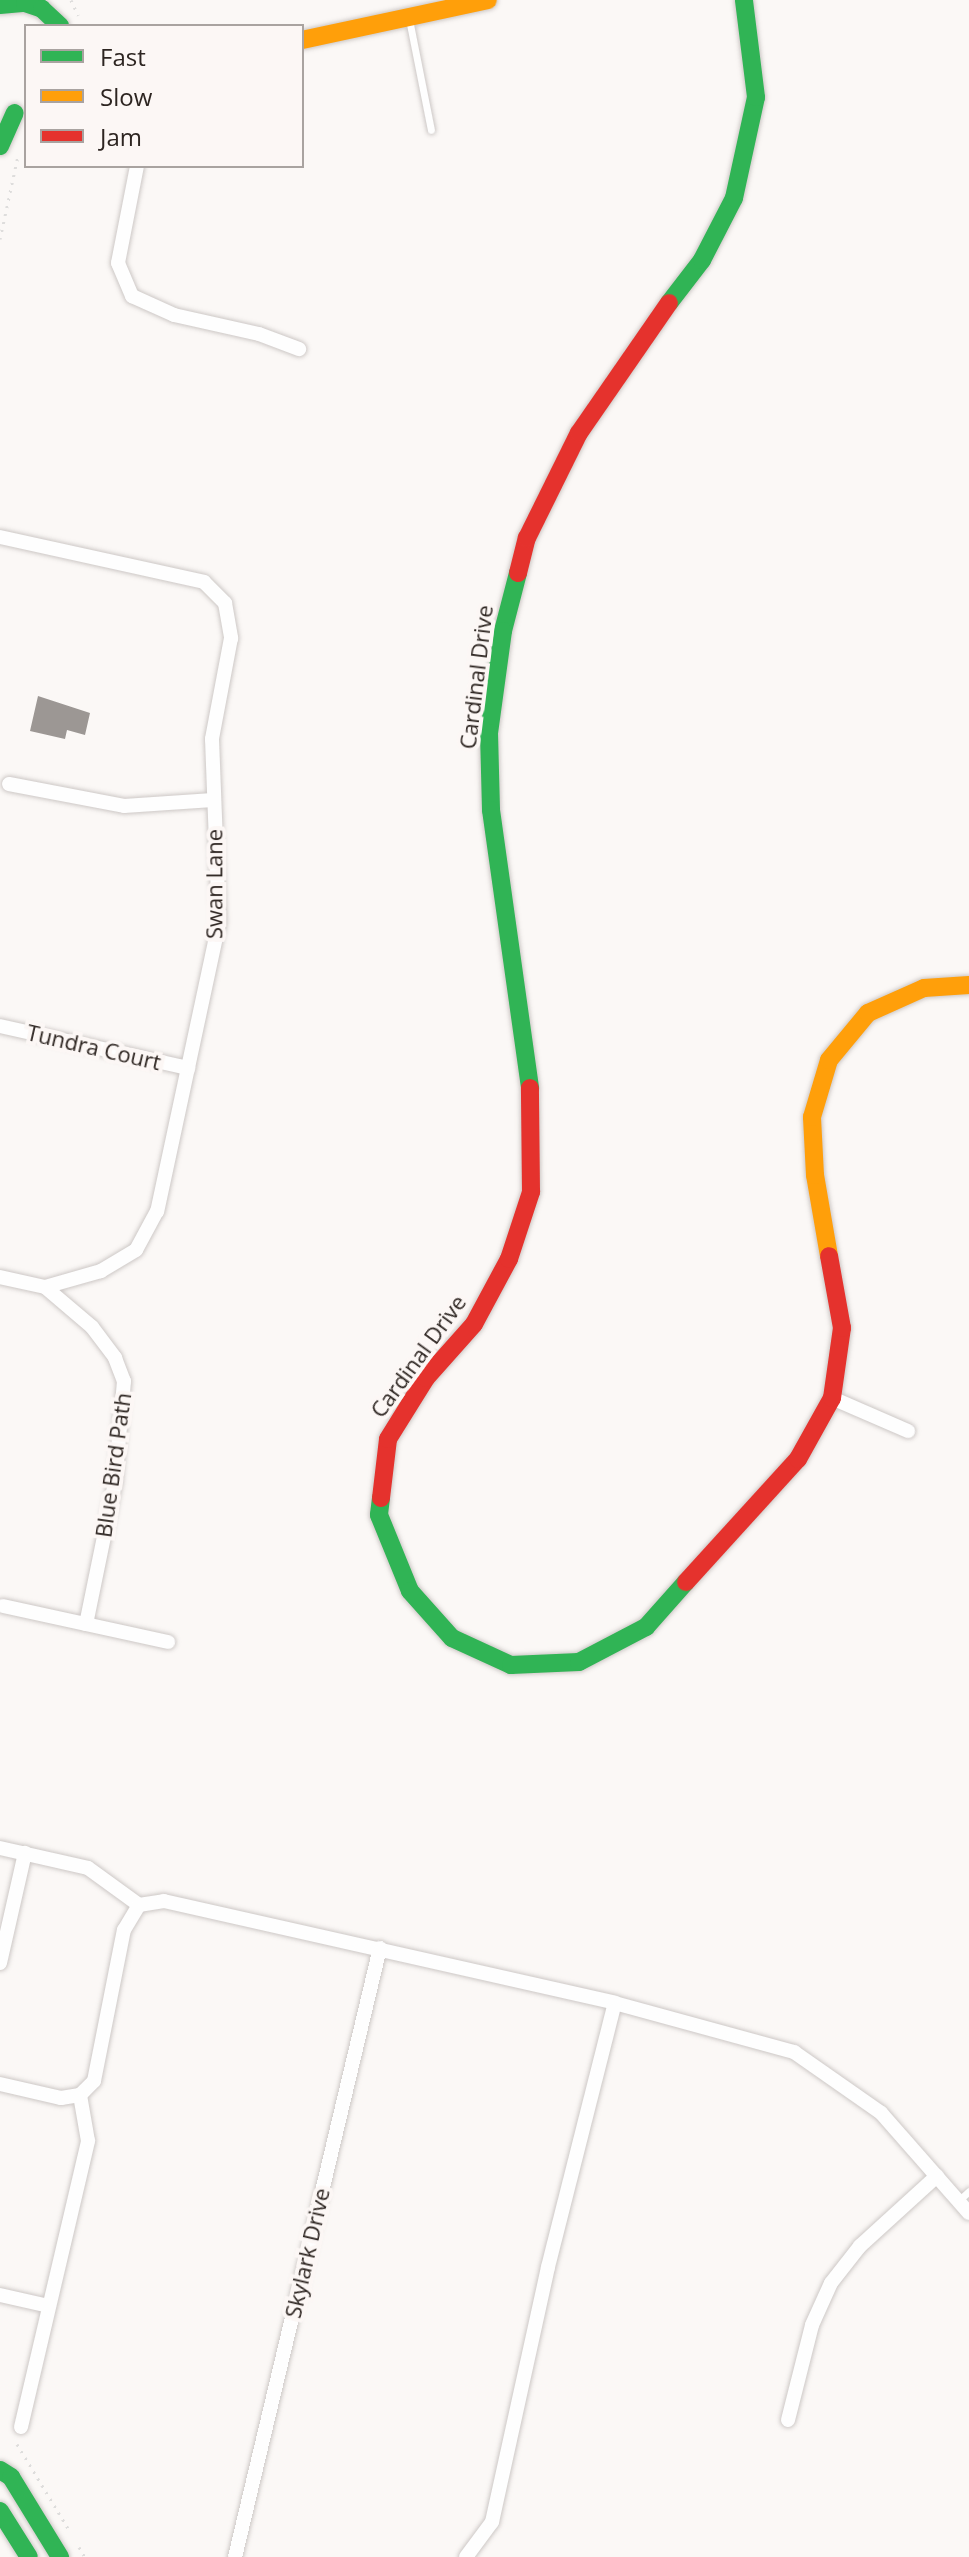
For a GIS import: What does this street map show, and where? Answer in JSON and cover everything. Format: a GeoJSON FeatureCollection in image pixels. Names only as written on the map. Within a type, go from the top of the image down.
{"type":"FeatureCollection","features":[{"type":"Feature","properties":{"kind":"street"},"geometry":{"type":"LineString","coordinates":[[53,0],[58,23]]}},
{"type":"Feature","properties":{"kind":"street"},"geometry":{"type":"LineString","coordinates":[[304,40],[488,0]]}},
{"type":"Feature","properties":{"kind":"street","name":"Cardinal Drive"},"geometry":{"type":"LineString","coordinates":[[744,0],[756,97],[734,198],[702,260],[611,381],[579,433],[527,538],[511,587],[489,733],[491,810],[534,1115],[531,1192],[509,1259],[474,1324],[426,1378],[388,1439],[379,1515],[410,1591],[452,1638],[511,1665],[579,1662],[646,1627],[702,1569],[798,1459],[832,1398],[842,1328],[815,1175],[812,1117],[829,1060],[868,1013],[924,988],[969,985]]}},
{"type":"Feature","properties":{"kind":"street"},"geometry":{"type":"LineString","coordinates":[[6,3],[42,9],[58,23]]}},
{"type":"Feature","properties":{"kind":"street"},"geometry":{"type":"LineString","coordinates":[[0,146],[14,112]]}},
{"type":"Feature","properties":{"kind":"street"},"geometry":{"type":"LineString","coordinates":[[137,168],[118,263],[132,296],[174,315],[259,334],[299,349]]}},
{"type":"Feature","properties":{"kind":"street","name":"Swan Lane"},"geometry":{"type":"LineString","coordinates":[[0,537],[190,577],[217,591],[231,619],[231,638],[213,721],[219,923],[148,1233],[119,1261],[45,1287]]}},
{"type":"Feature","properties":{"kind":"street"},"geometry":{"type":"LineString","coordinates":[[9,784],[124,806],[213,800]]}},
{"type":"Feature","properties":{"kind":"street","name":"Tundra Court"},"geometry":{"type":"LineString","coordinates":[[0,1026],[188,1068]]}},
{"type":"Feature","properties":{"kind":"street"},"geometry":{"type":"LineString","coordinates":[[0,1277],[45,1287]]}},
{"type":"Feature","properties":{"kind":"street","name":"Blue Bird Path"},"geometry":{"type":"LineString","coordinates":[[45,1287],[92,1327],[115,1358],[124,1381],[115,1483],[86,1624]]}},
{"type":"Feature","properties":{"kind":"street"},"geometry":{"type":"LineString","coordinates":[[832,1398],[908,1431]]}},
{"type":"Feature","properties":{"kind":"street"},"geometry":{"type":"LineString","coordinates":[[3,1606],[168,1642]]}},
{"type":"Feature","properties":{"kind":"street"},"geometry":{"type":"LineString","coordinates":[[0,1848],[88,1868],[139,1905],[164,1901],[380,1948],[615,2003],[794,2052],[881,2113],[937,2176],[964,2196],[969,2213]]}},
{"type":"Feature","properties":{"kind":"street"},"geometry":{"type":"LineString","coordinates":[[0,1963],[25,1853]]}},
{"type":"Feature","properties":{"kind":"street"},"geometry":{"type":"LineString","coordinates":[[0,2085],[61,2098],[80,2095],[94,2081],[124,1930],[139,1905]]}},
{"type":"Feature","properties":{"kind":"street","name":"Skylark Drive"},"geometry":{"type":"LineString","coordinates":[[235,2557],[380,1948]]}},
{"type":"Feature","properties":{"kind":"street"},"geometry":{"type":"LineString","coordinates":[[466,2557],[492,2522],[548,2267],[615,2003]]}},
{"type":"Feature","properties":{"kind":"street"},"geometry":{"type":"LineString","coordinates":[[18,2434],[88,2141],[80,2095]]}},
{"type":"Feature","properties":{"kind":"street"},"geometry":{"type":"LineString","coordinates":[[788,2420],[812,2325],[831,2283],[860,2246],[937,2176]]}},
{"type":"Feature","properties":{"kind":"street"},"geometry":{"type":"LineString","coordinates":[[0,2295],[49,2306]]}},
{"type":"Feature","properties":{"kind":"street"},"geometry":{"type":"LineString","coordinates":[[0,2470],[11,2477],[60,2557]]}},
{"type":"Feature","properties":{"kind":"street"},"geometry":{"type":"LineString","coordinates":[[0,2511],[29,2557]]}},
{"type":"Feature","properties":{"kind":"lane"},"geometry":{"type":"LineString","coordinates":[[409,17],[431,130]]}},
{"type":"Feature","properties":{"kind":"path"},"geometry":{"type":"LineString","coordinates":[[0,238],[22,146]]}},
{"type":"Feature","properties":{"kind":"path"},"geometry":{"type":"LineString","coordinates":[[18,2434],[85,2557]]}},
{"type":"Feature","properties":{"kind":"building"},"geometry":{"type":"Polygon","coordinates":[[[38,696],[90,713],[85,735],[67,730],[65,739],[30,731],[38,696]]]}},
{"type":"Feature","properties":{"kind":"traffic: fast"},"geometry":{"type":"LineString","coordinates":[[669,303],[702,260],[734,198],[756,97],[744,0]]}},
{"type":"Feature","properties":{"kind":"traffic: fast"},"geometry":{"type":"LineString","coordinates":[[0,5],[25,3],[42,9],[58,24]]}},
{"type":"Feature","properties":{"kind":"traffic: fast"},"geometry":{"type":"LineString","coordinates":[[0,146],[15,113]]}},
{"type":"Feature","properties":{"kind":"traffic: fast"},"geometry":{"type":"LineString","coordinates":[[518,573],[503,631],[489,733],[491,810],[530,1088]]}},
{"type":"Feature","properties":{"kind":"traffic: fast"},"geometry":{"type":"LineString","coordinates":[[381,1498],[379,1515],[410,1591],[452,1638],[511,1665],[579,1662],[646,1627],[686,1582]]}},
{"type":"Feature","properties":{"kind":"traffic: fast"},"geometry":{"type":"LineString","coordinates":[[0,2470],[11,2477],[60,2557]]}},
{"type":"Feature","properties":{"kind":"traffic: fast"},"geometry":{"type":"LineString","coordinates":[[0,2511],[29,2557]]}},
{"type":"Feature","properties":{"kind":"traffic: slow"},"geometry":{"type":"LineString","coordinates":[[304,40],[488,0]]}},
{"type":"Feature","properties":{"kind":"traffic: slow"},"geometry":{"type":"LineString","coordinates":[[829,1256],[815,1175],[812,1117],[829,1060],[868,1013],[924,988],[969,985]]}},
{"type":"Feature","properties":{"kind":"traffic: jam"},"geometry":{"type":"LineString","coordinates":[[518,573],[527,538],[579,433],[669,303]]}},
{"type":"Feature","properties":{"kind":"traffic: jam"},"geometry":{"type":"LineString","coordinates":[[381,1498],[388,1439],[426,1378],[474,1324],[509,1259],[531,1192],[530,1088]]}},
{"type":"Feature","properties":{"kind":"traffic: jam"},"geometry":{"type":"LineString","coordinates":[[686,1582],[798,1459],[832,1398],[842,1328],[829,1256]]}}]}
